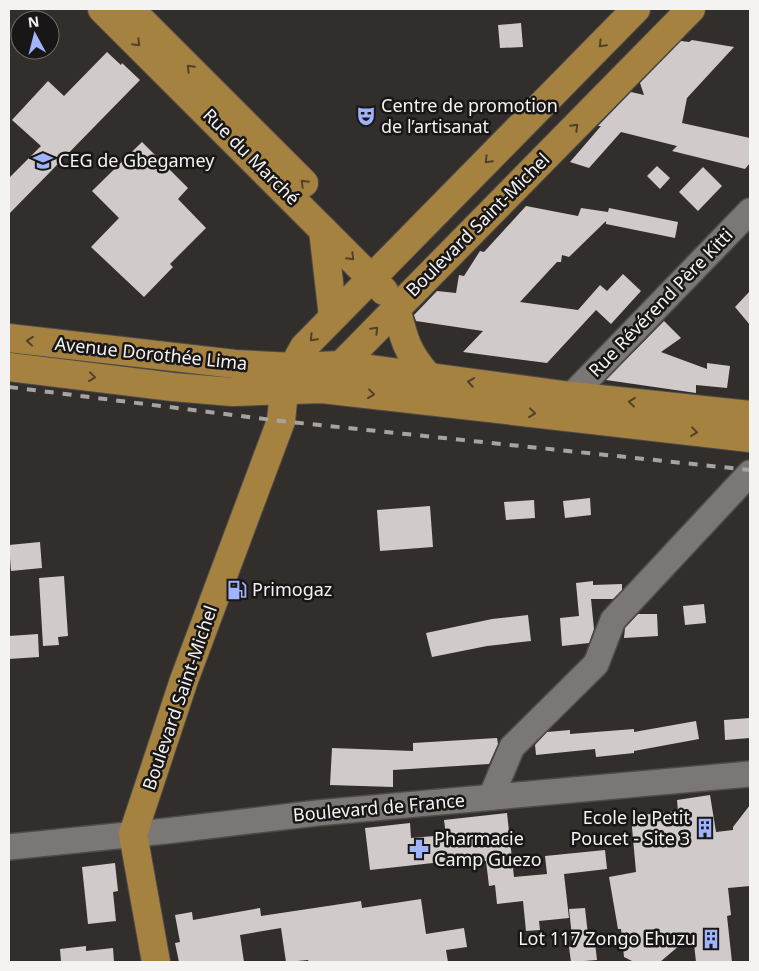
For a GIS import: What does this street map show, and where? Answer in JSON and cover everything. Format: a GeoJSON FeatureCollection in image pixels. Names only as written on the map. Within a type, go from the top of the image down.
{"type":"FeatureCollection","features":[{"type":"Feature","properties":{"kind":"main road","name":"Rue du Marché"},"geometry":{"type":"LineString","coordinates":[[102,9],[324,230],[378,272]]}},
{"type":"Feature","properties":{"kind":"main road","name":"Rue du Marché"},"geometry":{"type":"LineString","coordinates":[[130,9],[378,272],[403,302]]}},
{"type":"Feature","properties":{"kind":"main road","name":"Boulevard Saint-Michel"},"geometry":{"type":"LineString","coordinates":[[156,962],[133,834],[184,680],[281,422],[287,390],[304,348],[636,9]]}},
{"type":"Feature","properties":{"kind":"main road","name":"Boulevard Saint-Michel"},"geometry":{"type":"LineString","coordinates":[[287,390],[322,389],[341,365],[691,9]]}},
{"type":"Feature","properties":{"kind":"main road"},"geometry":{"type":"LineString","coordinates":[[324,230],[333,317]]}},
{"type":"Feature","properties":{"kind":"main road"},"geometry":{"type":"LineString","coordinates":[[403,302],[408,348],[414,360],[428,376]]}},
{"type":"Feature","properties":{"kind":"main road","name":"Avenue Dorothée Lima"},"geometry":{"type":"LineString","coordinates":[[9,338],[235,364],[287,390]]}},
{"type":"Feature","properties":{"kind":"main road"},"geometry":{"type":"LineString","coordinates":[[287,390],[341,365],[571,396],[750,414]]}},
{"type":"Feature","properties":{"kind":"main road","name":"Avenue Dorothée Lima"},"geometry":{"type":"LineString","coordinates":[[9,367],[173,387],[232,392],[287,390]]}},
{"type":"Feature","properties":{"kind":"main road"},"geometry":{"type":"LineString","coordinates":[[322,389],[750,438]]}},
{"type":"Feature","properties":{"kind":"street","name":"Rue Révérend Père Kitti"},"geometry":{"type":"LineString","coordinates":[[571,396],[750,211]]}},
{"type":"Feature","properties":{"kind":"street"},"geometry":{"type":"LineString","coordinates":[[491,797],[512,747],[596,664],[613,620],[750,473]]}},
{"type":"Feature","properties":{"kind":"street","name":"Boulevard de France"},"geometry":{"type":"LineString","coordinates":[[9,847],[317,813],[750,774]]}},
{"type":"Feature","properties":{"kind":"building"},"geometry":{"type":"Polygon","coordinates":[[[521,23],[523,47],[500,48],[498,25],[521,23]]]}},
{"type":"Feature","properties":{"kind":"building"},"geometry":{"type":"Polygon","coordinates":[[[692,40],[734,47],[687,98],[682,123],[750,138],[750,163],[745,169],[672,151],[677,146],[621,132],[589,168],[570,162],[601,126],[598,126],[631,92],[644,95],[640,83],[681,41],[689,42],[692,40]]]}},
{"type":"Feature","properties":{"kind":"building"},"geometry":{"type":"Polygon","coordinates":[[[107,52],[140,80],[9,214],[9,178],[41,146],[12,120],[48,81],[64,96],[107,52]]]}},
{"type":"Feature","properties":{"kind":"building"},"geometry":{"type":"Polygon","coordinates":[[[142,142],[188,188],[178,199],[206,228],[170,264],[173,267],[144,297],[91,247],[119,218],[92,191],[142,142]]]}},
{"type":"Feature","properties":{"kind":"building"},"geometry":{"type":"Polygon","coordinates":[[[657,166],[670,178],[660,189],[647,176],[657,166]]]}},
{"type":"Feature","properties":{"kind":"building"},"geometry":{"type":"Polygon","coordinates":[[[703,167],[722,186],[698,211],[679,192],[703,167]]]}},
{"type":"Feature","properties":{"kind":"building"},"geometry":{"type":"Polygon","coordinates":[[[526,206],[578,216],[581,208],[608,212],[609,208],[678,222],[675,238],[606,224],[606,221],[569,257],[562,255],[561,262],[557,262],[520,302],[578,310],[600,285],[607,291],[623,274],[641,291],[611,324],[596,310],[547,363],[463,352],[483,331],[416,321],[414,315],[437,291],[456,293],[459,275],[464,276],[480,251],[484,252],[526,206]]]}},
{"type":"Feature","properties":{"kind":"building"},"geometry":{"type":"Polygon","coordinates":[[[750,291],[750,325],[735,307],[750,291]]]}},
{"type":"Feature","properties":{"kind":"building"},"geometry":{"type":"Polygon","coordinates":[[[664,321],[681,338],[661,352],[707,369],[707,363],[730,366],[727,388],[696,385],[696,393],[606,380],[664,321]]]}},
{"type":"Feature","properties":{"kind":"building"},"geometry":{"type":"Polygon","coordinates":[[[590,498],[591,515],[565,518],[563,501],[590,498]]]}},
{"type":"Feature","properties":{"kind":"building"},"geometry":{"type":"Polygon","coordinates":[[[534,500],[535,518],[506,520],[504,502],[534,500]]]}},
{"type":"Feature","properties":{"kind":"building"},"geometry":{"type":"Polygon","coordinates":[[[430,506],[433,547],[380,551],[377,510],[430,506]]]}},
{"type":"Feature","properties":{"kind":"building"},"geometry":{"type":"Polygon","coordinates":[[[40,542],[42,568],[11,571],[9,545],[40,542]]]}},
{"type":"Feature","properties":{"kind":"building"},"geometry":{"type":"Polygon","coordinates":[[[64,576],[68,636],[58,637],[59,645],[43,646],[39,578],[64,576]]]}},
{"type":"Feature","properties":{"kind":"building"},"geometry":{"type":"Polygon","coordinates":[[[593,581],[593,585],[622,584],[622,590],[613,599],[591,599],[594,629],[589,643],[562,646],[560,618],[579,616],[576,583],[593,581]]]}},
{"type":"Feature","properties":{"kind":"building"},"geometry":{"type":"Polygon","coordinates":[[[704,604],[706,623],[685,625],[683,606],[704,604]]]}},
{"type":"Feature","properties":{"kind":"building"},"geometry":{"type":"Polygon","coordinates":[[[638,614],[657,614],[658,636],[624,638],[625,628],[638,614]]]}},
{"type":"Feature","properties":{"kind":"building"},"geometry":{"type":"Polygon","coordinates":[[[528,615],[531,641],[487,646],[432,657],[426,633],[492,619],[528,615]]]}},
{"type":"Feature","properties":{"kind":"building"},"geometry":{"type":"Polygon","coordinates":[[[38,634],[39,657],[9,659],[9,636],[38,634]]]}},
{"type":"Feature","properties":{"kind":"building"},"geometry":{"type":"Polygon","coordinates":[[[750,718],[750,738],[725,740],[724,720],[750,718]]]}},
{"type":"Feature","properties":{"kind":"building"},"geometry":{"type":"Polygon","coordinates":[[[696,721],[699,739],[634,751],[634,753],[596,757],[595,749],[536,755],[535,745],[547,732],[570,730],[570,734],[634,729],[634,732],[696,721]]]}},
{"type":"Feature","properties":{"kind":"building"},"geometry":{"type":"Polygon","coordinates":[[[497,738],[498,744],[489,764],[393,770],[393,787],[330,785],[332,748],[413,751],[413,743],[497,738]]]}},
{"type":"Feature","properties":{"kind":"building"},"geometry":{"type":"Polygon","coordinates":[[[710,795],[716,832],[733,830],[733,827],[750,805],[750,886],[728,888],[731,915],[727,916],[732,962],[696,962],[693,934],[660,962],[634,962],[624,957],[621,929],[618,929],[609,877],[636,872],[631,816],[678,811],[677,800],[710,795]]]}},
{"type":"Feature","properties":{"kind":"building"},"geometry":{"type":"Polygon","coordinates":[[[507,813],[514,877],[547,874],[545,856],[605,850],[607,869],[564,874],[569,918],[539,921],[540,930],[526,931],[523,901],[497,904],[495,885],[489,886],[486,861],[460,863],[460,860],[370,870],[365,828],[410,823],[411,838],[446,835],[444,820],[507,813]]]}},
{"type":"Feature","properties":{"kind":"building"},"geometry":{"type":"Polygon","coordinates":[[[115,863],[118,891],[113,892],[116,921],[88,924],[82,867],[115,863]]]}},
{"type":"Feature","properties":{"kind":"building"},"geometry":{"type":"Polygon","coordinates":[[[421,899],[426,934],[464,928],[467,947],[446,950],[448,962],[309,962],[308,960],[286,962],[281,928],[240,935],[244,962],[179,962],[175,943],[180,942],[175,915],[192,912],[193,920],[260,908],[261,916],[361,901],[362,908],[421,899]]]}},
{"type":"Feature","properties":{"kind":"building"},"geometry":{"type":"Polygon","coordinates":[[[585,908],[589,944],[595,943],[597,960],[571,962],[569,947],[573,946],[569,909],[585,908]]]}},
{"type":"Feature","properties":{"kind":"building"},"geometry":{"type":"Polygon","coordinates":[[[86,946],[86,951],[113,948],[114,962],[61,962],[60,949],[86,946]]]}},
{"type":"Feature","properties":{"kind":"railway"},"geometry":{"type":"LineString","coordinates":[[9,387],[281,421],[750,470]]}},
{"type":"Feature","properties":{"kind":"place","name":"Centre de promotion de l’artisanat"},"geometry":{"type":"Point","coordinates":[366,116]}},
{"type":"Feature","properties":{"kind":"place","name":"CEG de Gbegamey"},"geometry":{"type":"Point","coordinates":[43,161]}},
{"type":"Feature","properties":{"kind":"place","name":"Primogaz"},"geometry":{"type":"Point","coordinates":[237,590]}},
{"type":"Feature","properties":{"kind":"place","name":"Ecole le Petit Poucet - Site 3"},"geometry":{"type":"Point","coordinates":[705,828]}},
{"type":"Feature","properties":{"kind":"place","name":"Pharmacie Camp Guezo"},"geometry":{"type":"Point","coordinates":[419,849]}},
{"type":"Feature","properties":{"kind":"place","name":"Lot 117 Zongo Ehuzu"},"geometry":{"type":"Point","coordinates":[711,939]}}]}
